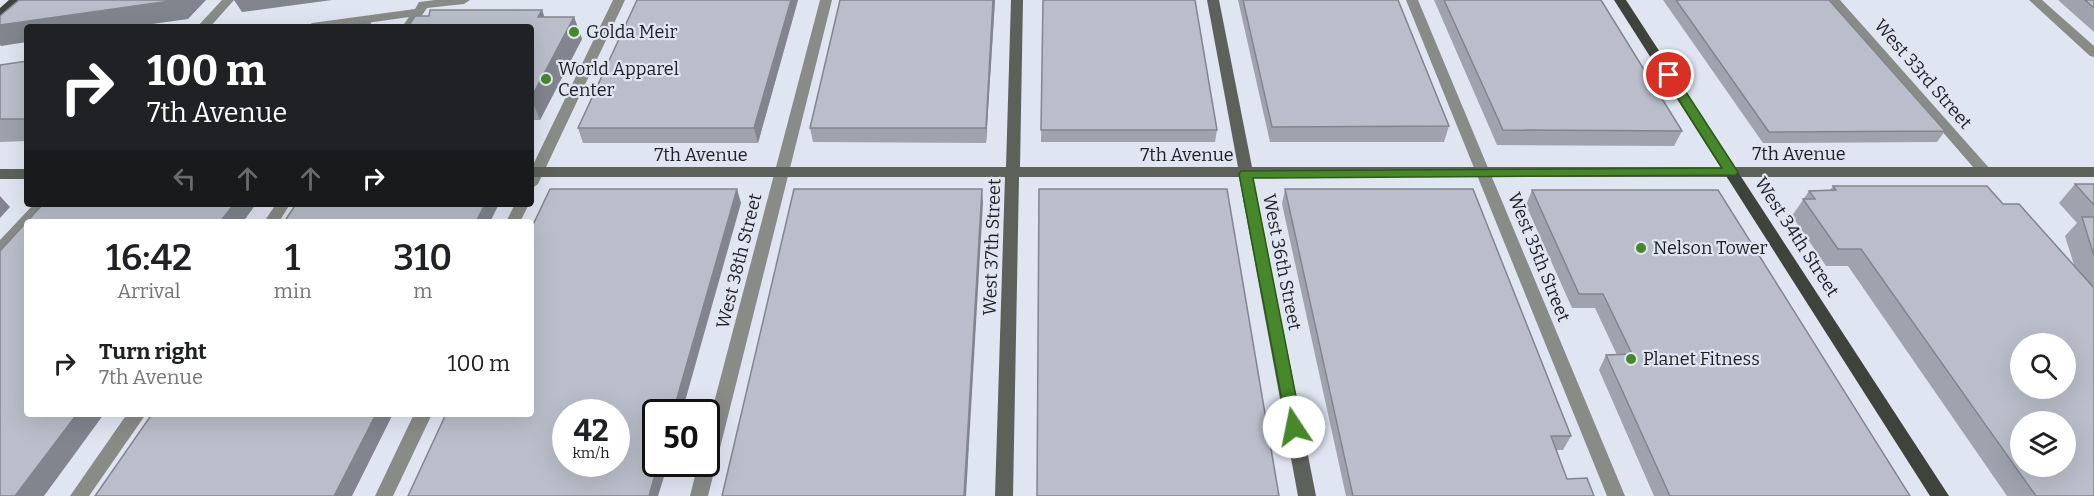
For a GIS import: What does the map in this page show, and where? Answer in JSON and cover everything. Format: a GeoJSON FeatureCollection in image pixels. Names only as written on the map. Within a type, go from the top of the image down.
{"type":"FeatureCollection","features":[{"type":"Feature","properties":{"kind":"main road"},"geometry":{"type":"LineString","coordinates":[[0,14],[16,0]]}},
{"type":"Feature","properties":{"kind":"main road","name":"West 37th Street"},"geometry":{"type":"LineString","coordinates":[[1004,496],[1017,0]]}},
{"type":"Feature","properties":{"kind":"main road","name":"West 36th Street"},"geometry":{"type":"LineString","coordinates":[[1213,0],[1307,496]]}},
{"type":"Feature","properties":{"kind":"main road","name":"West 34th Street"},"geometry":{"type":"LineString","coordinates":[[1620,0],[1940,496]]}},
{"type":"Feature","properties":{"kind":"main road","name":"7th Avenue"},"geometry":{"type":"LineString","coordinates":[[534,176],[782,173],[2094,172]]}},
{"type":"Feature","properties":{"kind":"main road"},"geometry":{"type":"LineString","coordinates":[[0,174],[24,174]]}},
{"type":"Feature","properties":{"kind":"street"},"geometry":{"type":"LineString","coordinates":[[206,24],[228,0]]}},
{"type":"Feature","properties":{"kind":"street"},"geometry":{"type":"LineString","coordinates":[[328,24],[464,0]]}},
{"type":"Feature","properties":{"kind":"street"},"geometry":{"type":"LineString","coordinates":[[534,174],[619,0]]}},
{"type":"Feature","properties":{"kind":"street","name":"West 38th Street"},"geometry":{"type":"LineString","coordinates":[[699,496],[826,0]]}},
{"type":"Feature","properties":{"kind":"street","name":"West 35th Street"},"geometry":{"type":"LineString","coordinates":[[1412,0],[1616,496]]}},
{"type":"Feature","properties":{"kind":"street","name":"West 33rd Street"},"geometry":{"type":"LineString","coordinates":[[1834,0],[1985,172]]}},
{"type":"Feature","properties":{"kind":"street"},"geometry":{"type":"LineString","coordinates":[[2035,0],[2094,53]]}},
{"type":"Feature","properties":{"kind":"street"},"geometry":{"type":"LineString","coordinates":[[410,24],[423,6]]}},
{"type":"Feature","properties":{"kind":"street"},"geometry":{"type":"LineString","coordinates":[[28,219],[39,207]]}},
{"type":"Feature","properties":{"kind":"street"},"geometry":{"type":"LineString","coordinates":[[0,250],[24,224]]}},
{"type":"Feature","properties":{"kind":"street"},"geometry":{"type":"LineString","coordinates":[[79,496],[135,417]]}},
{"type":"Feature","properties":{"kind":"street"},"geometry":{"type":"LineString","coordinates":[[384,496],[422,417]]}},
{"type":"Feature","properties":{"kind":"building"},"geometry":{"type":"Polygon","coordinates":[[[19,0],[177,0],[0,25],[0,16],[19,0]]]}},
{"type":"Feature","properties":{"kind":"building"},"geometry":{"type":"Polygon","coordinates":[[[637,0],[791,0],[754,128],[578,128],[637,0]]]}},
{"type":"Feature","properties":{"kind":"building"},"geometry":{"type":"Polygon","coordinates":[[[840,0],[993,0],[986,128],[810,128],[840,0]]]}},
{"type":"Feature","properties":{"kind":"building"},"geometry":{"type":"Polygon","coordinates":[[[1043,0],[1195,0],[1217,130],[1041,130],[1043,0]]]}},
{"type":"Feature","properties":{"kind":"building"},"geometry":{"type":"Polygon","coordinates":[[[1243,0],[1398,0],[1449,126],[1272,127],[1243,0]]]}},
{"type":"Feature","properties":{"kind":"building"},"geometry":{"type":"Polygon","coordinates":[[[1444,0],[1601,0],[1682,131],[1503,130],[1444,0]]]}},
{"type":"Feature","properties":{"kind":"building"},"geometry":{"type":"Polygon","coordinates":[[[1676,0],[1829,0],[1945,131],[1769,132],[1676,0]]]}},
{"type":"Feature","properties":{"kind":"building"},"geometry":{"type":"Polygon","coordinates":[[[2085,0],[2094,0],[2094,8],[2085,0]]]}},
{"type":"Feature","properties":{"kind":"building"},"geometry":{"type":"Polygon","coordinates":[[[430,10],[542,10],[538,17],[574,17],[534,92],[534,24],[410,24],[415,16],[429,16],[430,10]]]}},
{"type":"Feature","properties":{"kind":"building"},"geometry":{"type":"Polygon","coordinates":[[[24,61],[24,119],[0,119],[0,65],[24,61]]]}},
{"type":"Feature","properties":{"kind":"building"},"geometry":{"type":"Polygon","coordinates":[[[2075,184],[2094,184],[2094,205],[2075,184]]]}},
{"type":"Feature","properties":{"kind":"building"},"geometry":{"type":"Polygon","coordinates":[[[1833,186],[1987,186],[2003,204],[2019,204],[2094,288],[2094,496],[2036,496],[2023,477],[2076,477],[2076,411],[2010,411],[2010,459],[1861,249],[1838,249],[1803,199],[1815,199],[1809,191],[1836,190],[1833,186]]]}},
{"type":"Feature","properties":{"kind":"building"},"geometry":{"type":"Polygon","coordinates":[[[550,189],[737,189],[677,399],[642,399],[642,477],[654,477],[649,496],[408,496],[445,417],[534,417],[534,223],[550,189]]]}},
{"type":"Feature","properties":{"kind":"building"},"geometry":{"type":"Polygon","coordinates":[[[794,189],[982,189],[964,496],[722,496],[794,189]]]}},
{"type":"Feature","properties":{"kind":"building"},"geometry":{"type":"Polygon","coordinates":[[[1039,189],[1227,189],[1279,496],[1037,496],[1039,189]]]}},
{"type":"Feature","properties":{"kind":"building"},"geometry":{"type":"Polygon","coordinates":[[[1285,189],[1473,189],[1571,436],[1551,436],[1567,479],[1587,478],[1594,496],[1353,496],[1285,189]]]}},
{"type":"Feature","properties":{"kind":"building"},"geometry":{"type":"Polygon","coordinates":[[[1532,190],[1718,190],[1910,496],[1670,496],[1606,355],[1632,354],[1603,294],[1579,294],[1532,190]]]}},
{"type":"Feature","properties":{"kind":"building"},"geometry":{"type":"Polygon","coordinates":[[[40,207],[232,207],[222,219],[29,219],[40,207]]]}},
{"type":"Feature","properties":{"kind":"building"},"geometry":{"type":"Polygon","coordinates":[[[294,207],[484,207],[478,219],[286,219],[294,207]]]}},
{"type":"Feature","properties":{"kind":"building"},"geometry":{"type":"Polygon","coordinates":[[[2082,217],[2094,217],[2094,256],[2082,217]]]}},
{"type":"Feature","properties":{"kind":"building"},"geometry":{"type":"Polygon","coordinates":[[[24,225],[24,417],[75,417],[15,496],[0,496],[0,251],[24,225]]]}},
{"type":"Feature","properties":{"kind":"building"},"geometry":{"type":"Polygon","coordinates":[[[150,417],[374,417],[334,496],[95,496],[150,417]]]}},
{"type":"Feature","properties":{"kind":"place","name":"Golda Meir"},"geometry":{"type":"Point","coordinates":[574,32]}},
{"type":"Feature","properties":{"kind":"place","name":"World Apparel Center"},"geometry":{"type":"Point","coordinates":[546,79]}},
{"type":"Feature","properties":{"kind":"place","name":"Nelson Tower"},"geometry":{"type":"Point","coordinates":[1641,248]}},
{"type":"Feature","properties":{"kind":"place","name":"Planet Fitness"},"geometry":{"type":"Point","coordinates":[1631,359]}},
{"type":"Feature","properties":{"kind":"route"},"geometry":{"type":"LineString","coordinates":[[1294,427],[1245,174],[1731,172],[1669,75]]}}]}
